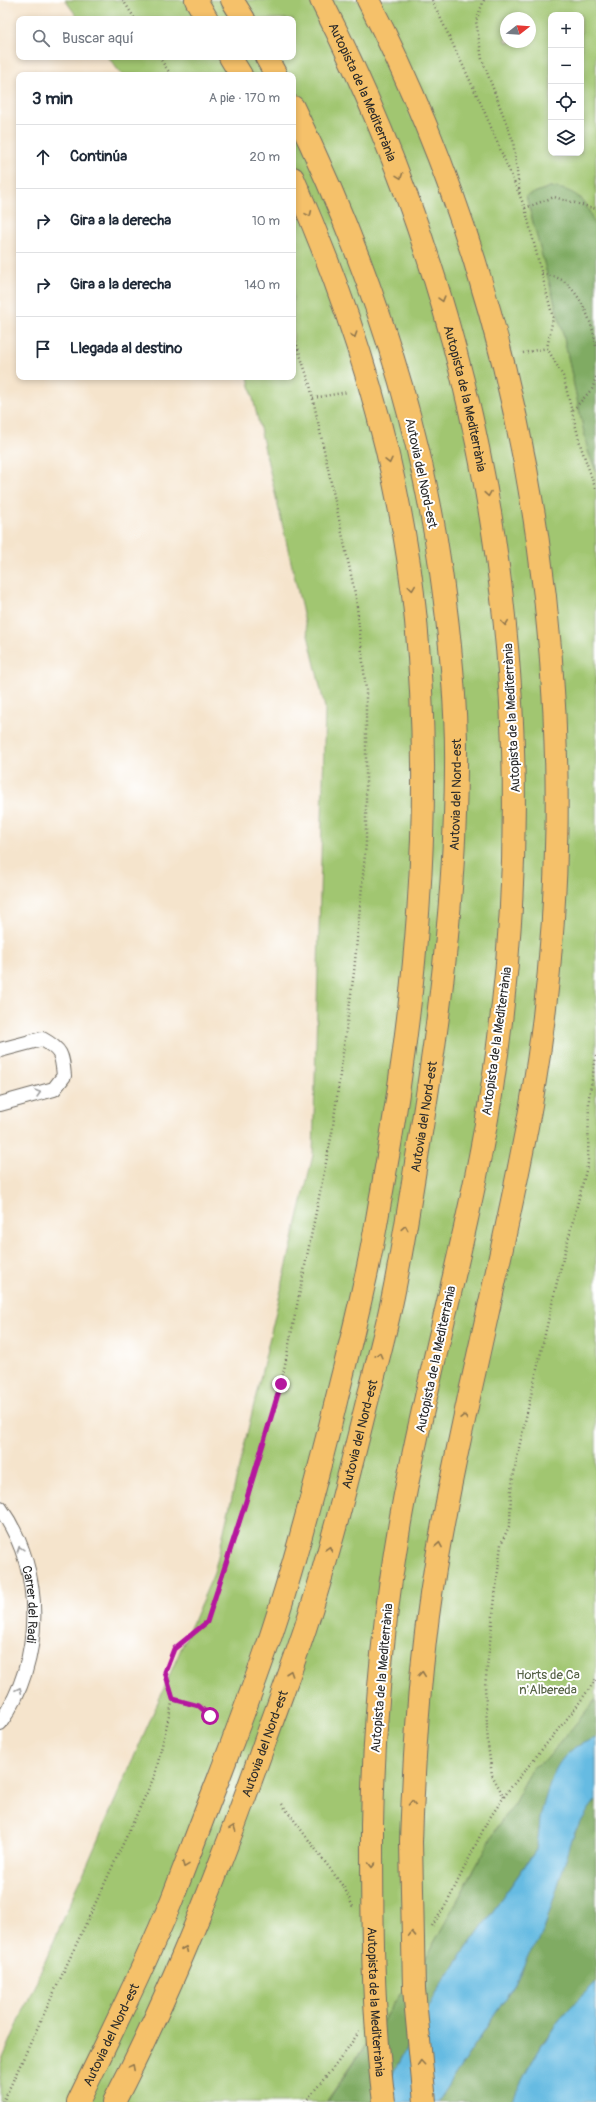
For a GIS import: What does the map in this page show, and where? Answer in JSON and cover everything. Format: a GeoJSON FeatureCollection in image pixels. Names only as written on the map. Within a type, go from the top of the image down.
{"type":"FeatureCollection","features":[{"type":"Feature","properties":{"kind":"highway"},"geometry":{"type":"LineString","coordinates":[[196,0],[205,16]]}},
{"type":"Feature","properties":{"kind":"highway"},"geometry":{"type":"LineString","coordinates":[[232,0],[242,16]]}},
{"type":"Feature","properties":{"kind":"highway","name":"Autopista de la Mediterrània"},"geometry":{"type":"LineString","coordinates":[[321,0],[344,44],[396,164],[436,280],[455,346],[483,465],[508,647],[514,736],[515,799],[512,900],[506,979],[492,1088],[478,1163],[405,1496],[392,1568],[382,1654],[374,1753],[372,1910],[375,2000],[384,2102]]}},
{"type":"Feature","properties":{"kind":"highway"},"geometry":{"type":"LineString","coordinates":[[368,0],[442,163],[478,274],[513,406],[538,533],[549,644],[555,727],[557,797],[552,922],[540,1047],[515,1186],[461,1430],[434,1575],[417,1719],[412,1842],[414,1989],[425,2102]]}},
{"type":"Feature","properties":{"kind":"highway"},"geometry":{"type":"LineString","coordinates":[[232,60],[239,72]]}},
{"type":"Feature","properties":{"kind":"highway"},"geometry":{"type":"LineString","coordinates":[[268,60],[274,72]]}},
{"type":"Feature","properties":{"kind":"highway","name":"Autovia del Nord-est"},"geometry":{"type":"LineString","coordinates":[[114,2102],[139,2054],[170,1982],[246,1795],[306,1626],[340,1512],[393,1298],[430,1080],[450,917],[456,764],[454,704],[442,581],[431,511],[419,454],[387,335],[344,219],[323,168],[296,113]]}},
{"type":"Feature","properties":{"kind":"highway","name":"Autovia del Nord-est"},"geometry":{"type":"LineString","coordinates":[[78,2102],[125,2005],[170,1904],[252,1690],[277,1618],[312,1498],[364,1286],[400,1086],[414,978],[422,865],[425,758],[416,617],[405,542],[394,483],[364,364],[317,232],[296,185]]}},
{"type":"Feature","properties":{"kind":"street"},"geometry":{"type":"LineString","coordinates":[[0,1050],[42,1039],[54,1046],[62,1056],[64,1076],[54,1089],[0,1104]]}},
{"type":"Feature","properties":{"kind":"street","name":"Carrer del Radi"},"geometry":{"type":"LineString","coordinates":[[0,1508],[16,1536],[28,1571],[34,1612],[33,1635],[24,1676],[10,1709],[0,1724]]}},
{"type":"Feature","properties":{"kind":"path"},"geometry":{"type":"LineString","coordinates":[[123,0],[133,16]]}},
{"type":"Feature","properties":{"kind":"path"},"geometry":{"type":"LineString","coordinates":[[432,0],[482,106],[525,208],[553,318],[547,348],[564,376],[581,447],[596,490]]}},
{"type":"Feature","properties":{"kind":"path"},"geometry":{"type":"LineString","coordinates":[[484,0],[476,21],[482,59],[513,140],[521,198]]}},
{"type":"Feature","properties":{"kind":"path"},"geometry":{"type":"LineString","coordinates":[[161,60],[169,72]]}},
{"type":"Feature","properties":{"kind":"path"},"geometry":{"type":"LineString","coordinates":[[525,208],[554,197],[596,209]]}},
{"type":"Feature","properties":{"kind":"path"},"geometry":{"type":"LineString","coordinates":[[541,273],[562,280],[574,292],[587,315],[596,346]]}},
{"type":"Feature","properties":{"kind":"path"},"geometry":{"type":"LineString","coordinates":[[2,2102],[154,1775],[173,1699],[165,1672],[174,1649],[207,1622],[246,1501],[281,1384],[332,1133],[354,972],[366,842],[366,690],[356,598],[313,398],[296,343]]}},
{"type":"Feature","properties":{"kind":"path"},"geometry":{"type":"LineString","coordinates":[[523,353],[547,348]]}},
{"type":"Feature","properties":{"kind":"path"},"geometry":{"type":"LineString","coordinates":[[573,410],[592,389],[596,377]]}},
{"type":"Feature","properties":{"kind":"path"},"geometry":{"type":"LineString","coordinates":[[313,398],[348,392]]}},
{"type":"Feature","properties":{"kind":"path"},"geometry":{"type":"LineString","coordinates":[[596,1056],[589,1097],[588,1163],[557,1282],[518,1452],[511,1489],[510,1524],[500,1544],[485,1686],[488,1745],[492,1775],[504,1797],[574,1710],[596,1679]]}},
{"type":"Feature","properties":{"kind":"path"},"geometry":{"type":"LineString","coordinates":[[173,1699],[199,1706],[210,1716]]}},
{"type":"Feature","properties":{"kind":"path"},"geometry":{"type":"LineString","coordinates":[[282,1804],[345,1889],[355,1910]]}},
{"type":"Feature","properties":{"kind":"green space","name":"Horts de Ca n'Albereda"},"geometry":{"type":"Polygon","coordinates":[[[65,0],[596,0],[596,230],[589,211],[581,198],[550,187],[526,196],[563,333],[588,451],[596,471],[596,1699],[546,1760],[532,1768],[512,1808],[502,1819],[429,1952],[326,2102],[0,2102],[0,2065],[214,1573],[313,1155],[325,708],[249,380],[296,380],[296,72],[120,72],[110,60],[296,60],[296,16],[77,16],[65,0]]]}},
{"type":"Feature","properties":{"kind":"green space"},"geometry":{"type":"Polygon","coordinates":[[[550,187],[569,191],[576,195],[586,205],[590,212],[596,230],[596,471],[588,451],[563,333],[526,196],[550,187]]]}},
{"type":"Feature","properties":{"kind":"green space"},"geometry":{"type":"Polygon","coordinates":[[[596,1699],[596,1738],[575,1747],[540,1818],[539,1836],[536,1850],[436,1992],[393,2073],[372,2102],[327,2102],[429,1952],[502,1819],[512,1808],[532,1768],[546,1760],[596,1699]]]}},
{"type":"Feature","properties":{"kind":"green space"},"geometry":{"type":"Polygon","coordinates":[[[596,1800],[596,1982],[564,2014],[544,2041],[512,2102],[437,2102],[515,1984],[528,1956],[544,1930],[569,1846],[576,1829],[596,1800]]]}},
{"type":"Feature","properties":{"kind":"water"},"geometry":{"type":"Polygon","coordinates":[[[596,1738],[596,1800],[574,1833],[544,1930],[537,1944],[528,1956],[515,1984],[437,2102],[372,2102],[393,2073],[436,1992],[536,1850],[542,1811],[549,1785],[557,1766],[568,1753],[576,1747],[596,1738]]]}},
{"type":"Feature","properties":{"kind":"water"},"geometry":{"type":"Polygon","coordinates":[[[596,1982],[596,2102],[512,2102],[529,2068],[563,2015],[596,1982]]]}},
{"type":"Feature","properties":{"kind":"route"},"geometry":{"type":"LineString","coordinates":[[210,1716],[199,1706],[173,1699],[165,1672],[174,1649],[207,1622],[246,1501],[281,1384]]}}]}
